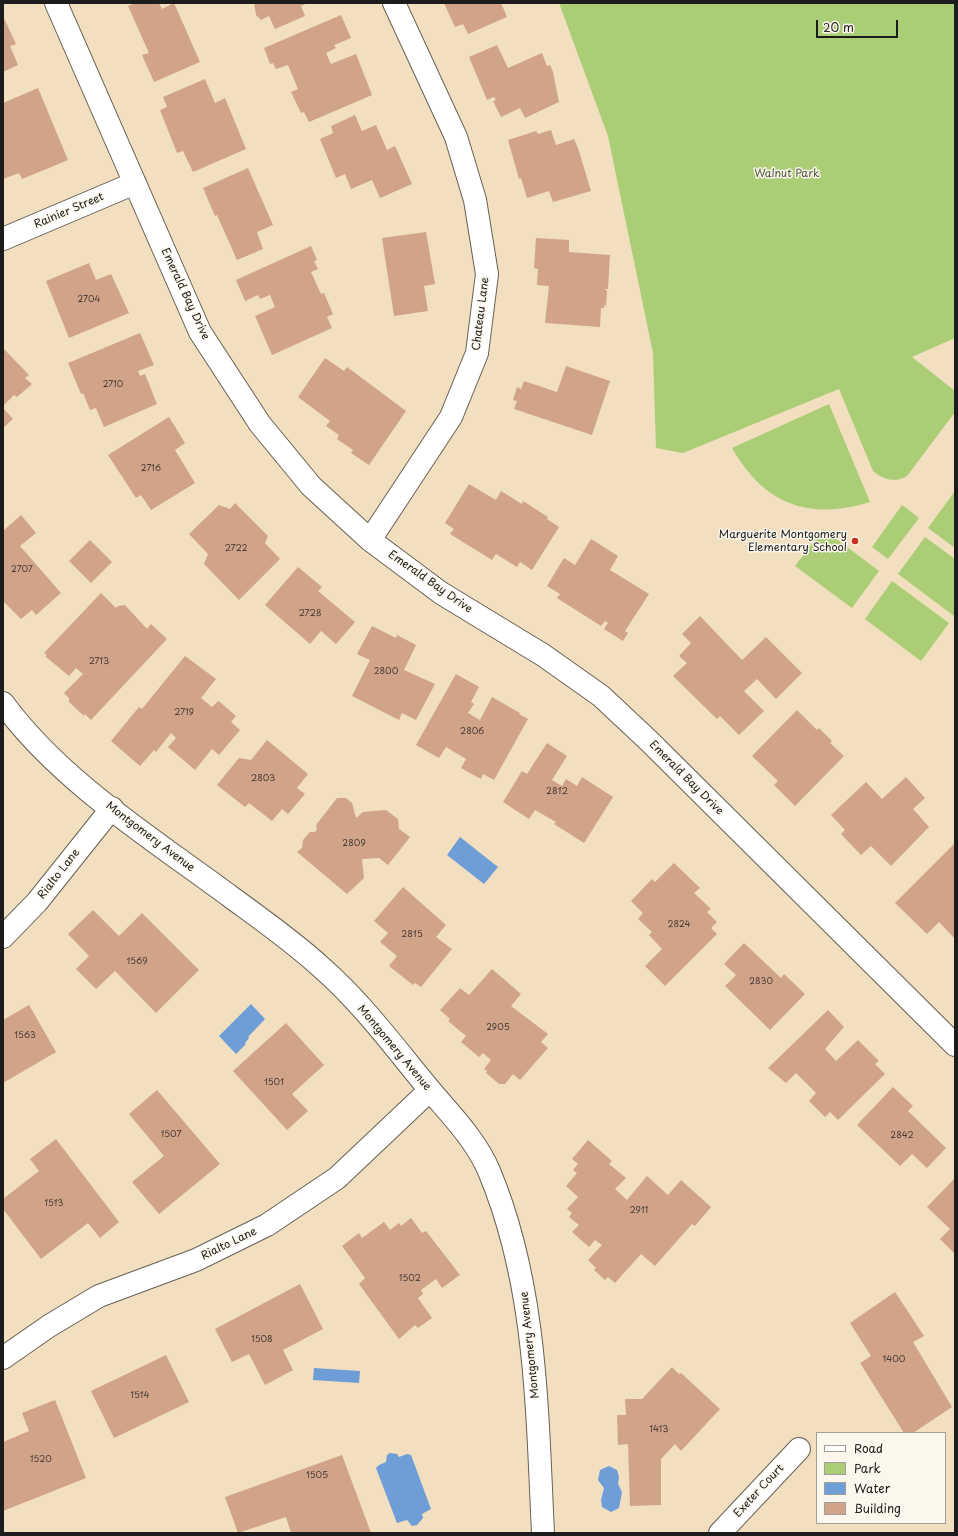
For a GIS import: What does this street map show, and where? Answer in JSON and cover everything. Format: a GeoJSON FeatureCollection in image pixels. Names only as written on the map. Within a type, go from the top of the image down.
{"type":"FeatureCollection","features":[{"type":"Feature","properties":{"kind":"street","name":"Emerald Bay Drive"},"geometry":{"type":"LineString","coordinates":[[56,3],[200,332],[260,424],[311,486],[370,540],[441,593],[543,656],[601,696],[654,746],[955,1046]]}},
{"type":"Feature","properties":{"kind":"street","name":"Chateau Lane"},"geometry":{"type":"LineString","coordinates":[[370,540],[451,417],[477,352],[487,274],[475,200],[456,137],[394,3]]}},
{"type":"Feature","properties":{"kind":"street","name":"Rainier Street"},"geometry":{"type":"LineString","coordinates":[[3,239],[135,184]]}},
{"type":"Feature","properties":{"kind":"street","name":"Montgomery Avenue"},"geometry":{"type":"LineString","coordinates":[[3,703],[58,764],[112,808],[323,968],[381,1029],[430,1090],[464,1129],[488,1168],[512,1238],[528,1312],[536,1389],[543,1533]]}},
{"type":"Feature","properties":{"kind":"street","name":"Rialto Lane"},"geometry":{"type":"LineString","coordinates":[[3,937],[37,902],[112,808]]}},
{"type":"Feature","properties":{"kind":"street","name":"Rialto Lane"},"geometry":{"type":"LineString","coordinates":[[3,1358],[49,1326],[99,1296],[196,1260],[267,1225],[336,1178],[430,1090]]}},
{"type":"Feature","properties":{"kind":"street","name":"Exeter Court"},"geometry":{"type":"LineString","coordinates":[[720,1533],[799,1449]]}},
{"type":"Feature","properties":{"kind":"green space","name":"Walnut Park"},"geometry":{"type":"Polygon","coordinates":[[[559,3],[955,3],[955,338],[912,357],[955,391],[955,412],[907,476],[890,480],[881,477],[873,471],[839,389],[683,453],[656,448],[653,353],[608,136],[559,3]]]}},
{"type":"Feature","properties":{"kind":"green space"},"geometry":{"type":"Polygon","coordinates":[[[829,404],[870,502],[848,507],[827,509],[808,508],[790,503],[773,495],[758,483],[732,448],[829,404]]]}},
{"type":"Feature","properties":{"kind":"green space"},"geometry":{"type":"Polygon","coordinates":[[[955,491],[955,548],[928,528],[955,491]]]}},
{"type":"Feature","properties":{"kind":"green space"},"geometry":{"type":"Polygon","coordinates":[[[902,505],[919,518],[888,559],[872,547],[902,505]]]}},
{"type":"Feature","properties":{"kind":"green space"},"geometry":{"type":"Polygon","coordinates":[[[823,529],[879,571],[852,608],[795,566],[823,529]]]}},
{"type":"Feature","properties":{"kind":"green space"},"geometry":{"type":"Polygon","coordinates":[[[925,537],[955,559],[954,616],[898,574],[925,537]]]}},
{"type":"Feature","properties":{"kind":"green space"},"geometry":{"type":"Polygon","coordinates":[[[892,581],[949,623],[921,661],[865,619],[892,581]]]}},
{"type":"Feature","properties":{"kind":"water"},"geometry":{"type":"Polygon","coordinates":[[[460,837],[498,867],[484,884],[447,855],[460,837]]]}},
{"type":"Feature","properties":{"kind":"water"},"geometry":{"type":"Polygon","coordinates":[[[251,1004],[265,1019],[248,1037],[249,1038],[245,1043],[246,1044],[236,1054],[219,1036],[251,1004]]]}},
{"type":"Feature","properties":{"kind":"water"},"geometry":{"type":"Polygon","coordinates":[[[314,1368],[360,1371],[359,1383],[313,1380],[314,1368]]]}},
{"type":"Feature","properties":{"kind":"water"},"geometry":{"type":"Polygon","coordinates":[[[390,1453],[397,1454],[399,1457],[407,1454],[411,1455],[431,1509],[422,1514],[423,1518],[417,1525],[412,1526],[407,1520],[397,1523],[376,1468],[386,1462],[387,1455],[390,1453]]]}},
{"type":"Feature","properties":{"kind":"water"},"geometry":{"type":"Polygon","coordinates":[[[609,1466],[617,1470],[619,1477],[618,1484],[622,1492],[619,1508],[611,1512],[602,1507],[601,1500],[604,1488],[598,1480],[600,1470],[609,1466]]]}},
{"type":"Feature","properties":{"kind":"building"},"geometry":{"type":"Polygon","coordinates":[[[135,3],[159,3],[162,9],[174,3],[200,62],[154,82],[142,55],[149,53],[128,6],[135,3]]]}},
{"type":"Feature","properties":{"kind":"building"},"geometry":{"type":"Polygon","coordinates":[[[254,3],[308,3],[301,6],[305,16],[275,29],[269,16],[261,20],[256,15],[254,3]]]}},
{"type":"Feature","properties":{"kind":"building"},"geometry":{"type":"Polygon","coordinates":[[[444,3],[501,3],[507,17],[468,34],[463,24],[455,27],[444,3]]]}},
{"type":"Feature","properties":{"kind":"building"},"geometry":{"type":"Polygon","coordinates":[[[341,15],[351,38],[334,45],[336,48],[326,53],[331,64],[356,54],[372,95],[309,122],[304,112],[301,113],[291,92],[298,89],[288,65],[276,69],[273,63],[270,64],[264,48],[341,15]]]}},
{"type":"Feature","properties":{"kind":"building"},"geometry":{"type":"Polygon","coordinates":[[[3,16],[16,44],[10,46],[18,65],[3,72],[3,16]]]}},
{"type":"Feature","properties":{"kind":"building"},"geometry":{"type":"Polygon","coordinates":[[[497,45],[508,68],[542,53],[547,66],[550,65],[553,72],[559,102],[525,118],[520,108],[501,117],[493,101],[496,100],[494,97],[487,100],[469,57],[497,45]]]}},
{"type":"Feature","properties":{"kind":"building"},"geometry":{"type":"Polygon","coordinates":[[[205,79],[215,103],[225,98],[246,149],[193,172],[183,151],[177,153],[160,110],[167,107],[163,97],[205,79]]]}},
{"type":"Feature","properties":{"kind":"building"},"geometry":{"type":"Polygon","coordinates":[[[38,88],[68,160],[22,179],[19,173],[3,179],[3,103],[38,88]]]}},
{"type":"Feature","properties":{"kind":"building"},"geometry":{"type":"Polygon","coordinates":[[[355,115],[362,131],[376,125],[387,150],[395,146],[412,184],[380,198],[372,180],[351,189],[345,174],[336,178],[320,139],[333,133],[331,126],[355,115]]]}},
{"type":"Feature","properties":{"kind":"building"},"geometry":{"type":"Polygon","coordinates":[[[551,130],[556,145],[574,139],[591,191],[553,202],[549,191],[527,198],[521,178],[519,179],[508,140],[536,131],[538,134],[551,130]]]}},
{"type":"Feature","properties":{"kind":"building"},"geometry":{"type":"Polygon","coordinates":[[[248,168],[273,225],[257,232],[263,249],[237,260],[203,188],[248,168]]]}},
{"type":"Feature","properties":{"kind":"building"},"geometry":{"type":"Polygon","coordinates":[[[426,232],[435,284],[424,286],[428,311],[394,316],[382,238],[426,232]]]}},
{"type":"Feature","properties":{"kind":"building"},"geometry":{"type":"Polygon","coordinates":[[[536,238],[569,240],[569,252],[610,255],[608,289],[605,289],[607,291],[606,306],[604,305],[604,308],[601,308],[600,327],[545,323],[549,286],[537,285],[538,269],[534,268],[536,238]]]}},
{"type":"Feature","properties":{"kind":"building"},"geometry":{"type":"Polygon","coordinates":[[[311,246],[317,260],[314,261],[318,269],[311,272],[321,294],[324,293],[333,314],[327,317],[332,328],[272,355],[255,316],[275,307],[270,295],[260,299],[258,295],[245,301],[236,280],[311,246]]]}},
{"type":"Feature","properties":{"kind":"building"},"geometry":{"type":"Polygon","coordinates":[[[89,263],[96,280],[111,274],[129,313],[69,338],[46,281],[89,263]]]}},
{"type":"Feature","properties":{"kind":"building"},"geometry":{"type":"Polygon","coordinates":[[[140,333],[154,365],[138,371],[140,376],[145,374],[157,404],[104,427],[96,408],[90,410],[83,393],[81,394],[68,363],[140,333]]]}},
{"type":"Feature","properties":{"kind":"building"},"geometry":{"type":"Polygon","coordinates":[[[3,348],[29,375],[25,378],[32,384],[17,397],[14,395],[3,406],[3,348]]]}},
{"type":"Feature","properties":{"kind":"building"},"geometry":{"type":"Polygon","coordinates":[[[325,358],[344,371],[347,367],[406,411],[369,465],[351,453],[353,450],[337,439],[339,435],[326,426],[330,421],[298,397],[325,358]]]}},
{"type":"Feature","properties":{"kind":"building"},"geometry":{"type":"Polygon","coordinates":[[[566,366],[610,381],[592,435],[514,409],[517,401],[513,400],[517,387],[521,389],[524,381],[557,392],[566,366]]]}},
{"type":"Feature","properties":{"kind":"building"},"geometry":{"type":"Polygon","coordinates":[[[3,408],[13,419],[3,428],[3,408]]]}},
{"type":"Feature","properties":{"kind":"building"},"geometry":{"type":"Polygon","coordinates":[[[169,417],[185,443],[175,450],[195,483],[151,510],[141,495],[136,498],[108,455],[169,417]]]}},
{"type":"Feature","properties":{"kind":"building"},"geometry":{"type":"Polygon","coordinates":[[[469,484],[496,500],[501,491],[522,504],[523,501],[548,517],[547,519],[559,527],[532,570],[520,562],[517,567],[496,554],[492,560],[450,534],[454,529],[445,523],[469,484]]]}},
{"type":"Feature","properties":{"kind":"building"},"geometry":{"type":"Polygon","coordinates":[[[235,503],[268,536],[265,543],[280,559],[239,600],[204,564],[208,554],[189,534],[219,505],[230,509],[235,503]]]}},
{"type":"Feature","properties":{"kind":"building"},"geometry":{"type":"Polygon","coordinates":[[[21,515],[36,533],[20,546],[61,593],[36,615],[32,610],[21,619],[3,601],[3,531],[21,515]]]}},
{"type":"Feature","properties":{"kind":"building"},"geometry":{"type":"Polygon","coordinates":[[[591,539],[618,556],[610,570],[649,594],[625,631],[628,633],[623,641],[604,629],[608,623],[605,621],[601,626],[557,598],[560,594],[547,586],[564,558],[575,565],[591,539]]]}},
{"type":"Feature","properties":{"kind":"building"},"geometry":{"type":"Polygon","coordinates":[[[90,540],[112,562],[91,583],[69,561],[90,540]]]}},
{"type":"Feature","properties":{"kind":"building"},"geometry":{"type":"Polygon","coordinates":[[[298,567],[322,587],[318,591],[355,622],[336,644],[321,631],[310,644],[265,605],[298,567]]]}},
{"type":"Feature","properties":{"kind":"building"},"geometry":{"type":"Polygon","coordinates":[[[101,593],[116,608],[118,606],[125,605],[147,629],[151,624],[167,639],[91,720],[85,714],[84,716],[69,702],[69,698],[64,693],[83,674],[76,668],[69,676],[45,656],[47,655],[44,653],[101,593]]]}},
{"type":"Feature","properties":{"kind":"building"},"geometry":{"type":"Polygon","coordinates":[[[700,616],[742,660],[766,637],[802,673],[776,699],[757,679],[744,691],[764,711],[739,735],[720,716],[717,719],[673,676],[687,663],[679,656],[691,643],[682,634],[700,616]]]}},
{"type":"Feature","properties":{"kind":"building"},"geometry":{"type":"Polygon","coordinates":[[[372,626],[396,638],[397,635],[416,645],[404,670],[435,684],[416,720],[402,713],[399,720],[352,696],[370,660],[357,654],[372,626]]]}},
{"type":"Feature","properties":{"kind":"building"},"geometry":{"type":"Polygon","coordinates":[[[185,656],[216,679],[201,698],[212,707],[218,701],[221,703],[236,716],[231,722],[240,730],[219,755],[212,749],[195,770],[168,747],[176,738],[171,733],[156,752],[154,750],[140,766],[111,741],[139,707],[142,709],[185,656]]]}},
{"type":"Feature","properties":{"kind":"building"},"geometry":{"type":"Polygon","coordinates":[[[456,674],[479,687],[471,702],[474,704],[468,713],[480,720],[492,697],[528,719],[494,780],[483,774],[481,779],[461,768],[466,759],[446,747],[439,758],[416,745],[456,674]]]}},
{"type":"Feature","properties":{"kind":"building"},"geometry":{"type":"Polygon","coordinates":[[[797,710],[817,730],[819,728],[832,741],[830,743],[844,756],[795,806],[774,785],[778,781],[752,756],[797,710]]]}},
{"type":"Feature","properties":{"kind":"building"},"geometry":{"type":"Polygon","coordinates":[[[267,740],[308,774],[297,788],[305,794],[288,814],[282,809],[272,821],[249,803],[245,807],[217,785],[239,758],[251,760],[267,740]]]}},
{"type":"Feature","properties":{"kind":"building"},"geometry":{"type":"Polygon","coordinates":[[[547,743],[567,756],[552,780],[562,786],[566,779],[577,786],[582,777],[613,797],[584,843],[554,824],[556,822],[535,810],[529,819],[503,802],[522,771],[527,774],[547,743]]]}},
{"type":"Feature","properties":{"kind":"building"},"geometry":{"type":"Polygon","coordinates":[[[906,777],[925,798],[913,809],[929,827],[891,866],[871,846],[861,855],[841,834],[845,830],[831,815],[866,782],[882,799],[906,777]]]}},
{"type":"Feature","properties":{"kind":"building"},"geometry":{"type":"Polygon","coordinates":[[[337,798],[346,798],[352,803],[356,818],[363,812],[386,810],[398,819],[399,829],[410,837],[388,865],[379,858],[362,859],[364,878],[347,894],[297,852],[302,848],[303,840],[310,832],[315,832],[317,829],[316,825],[337,798]]]}},
{"type":"Feature","properties":{"kind":"building"},"geometry":{"type":"Polygon","coordinates":[[[954,844],[955,939],[939,922],[927,934],[895,903],[954,844]]]}},
{"type":"Feature","properties":{"kind":"building"},"geometry":{"type":"Polygon","coordinates":[[[674,863],[700,888],[694,893],[711,909],[707,912],[717,922],[711,928],[717,934],[665,986],[645,966],[662,949],[649,935],[652,932],[638,919],[643,913],[631,901],[652,879],[655,882],[674,863]]]}},
{"type":"Feature","properties":{"kind":"building"},"geometry":{"type":"Polygon","coordinates":[[[403,887],[446,925],[436,937],[452,949],[421,987],[415,983],[413,985],[389,966],[397,956],[380,942],[388,933],[374,921],[403,887]]]}},
{"type":"Feature","properties":{"kind":"building"},"geometry":{"type":"Polygon","coordinates":[[[93,910],[119,936],[142,913],[199,970],[156,1013],[115,971],[96,989],[76,969],[89,956],[68,934],[93,910]]]}},
{"type":"Feature","properties":{"kind":"building"},"geometry":{"type":"Polygon","coordinates":[[[744,943],[781,978],[784,974],[805,994],[770,1030],[725,986],[736,975],[724,964],[744,943]]]}},
{"type":"Feature","properties":{"kind":"building"},"geometry":{"type":"Polygon","coordinates":[[[492,969],[521,994],[511,1006],[548,1034],[541,1042],[548,1048],[520,1080],[513,1074],[505,1084],[499,1084],[486,1073],[487,1071],[484,1069],[491,1060],[483,1053],[479,1057],[461,1042],[466,1036],[448,1021],[450,1019],[440,1010],[460,988],[469,995],[492,969]]]}},
{"type":"Feature","properties":{"kind":"building"},"geometry":{"type":"Polygon","coordinates":[[[29,1005],[56,1052],[3,1083],[3,1020],[29,1005]]]}},
{"type":"Feature","properties":{"kind":"building"},"geometry":{"type":"Polygon","coordinates":[[[828,1010],[844,1027],[825,1049],[836,1061],[858,1040],[879,1061],[875,1064],[885,1074],[838,1120],[830,1112],[825,1117],[809,1101],[816,1093],[796,1073],[786,1083],[768,1068],[828,1010]]]}},
{"type":"Feature","properties":{"kind":"building"},"geometry":{"type":"Polygon","coordinates":[[[286,1023],[324,1065],[292,1094],[308,1111],[287,1130],[233,1071],[286,1023]]]}},
{"type":"Feature","properties":{"kind":"building"},"geometry":{"type":"Polygon","coordinates":[[[893,1087],[913,1106],[908,1111],[946,1148],[927,1168],[912,1154],[900,1166],[857,1125],[893,1087]]]}},
{"type":"Feature","properties":{"kind":"building"},"geometry":{"type":"Polygon","coordinates":[[[157,1090],[220,1164],[159,1214],[132,1182],[164,1156],[129,1114],[157,1090]]]}},
{"type":"Feature","properties":{"kind":"building"},"geometry":{"type":"Polygon","coordinates":[[[56,1139],[119,1222],[100,1238],[88,1223],[41,1259],[3,1209],[3,1199],[39,1171],[30,1159],[56,1139]]]}},
{"type":"Feature","properties":{"kind":"building"},"geometry":{"type":"Polygon","coordinates":[[[588,1140],[612,1161],[609,1164],[626,1178],[615,1189],[627,1200],[647,1176],[668,1195],[681,1180],[711,1207],[695,1226],[692,1224],[655,1266],[641,1254],[615,1283],[608,1277],[605,1280],[594,1270],[596,1268],[588,1260],[602,1245],[595,1240],[589,1247],[572,1232],[579,1225],[569,1217],[572,1213],[567,1209],[578,1197],[566,1186],[577,1173],[573,1170],[578,1164],[572,1159],[588,1140]]]}},
{"type":"Feature","properties":{"kind":"building"},"geometry":{"type":"Polygon","coordinates":[[[955,1178],[955,1254],[940,1239],[950,1229],[927,1207],[955,1178]]]}},
{"type":"Feature","properties":{"kind":"building"},"geometry":{"type":"Polygon","coordinates":[[[411,1218],[422,1233],[426,1231],[460,1275],[442,1288],[436,1279],[421,1290],[423,1294],[418,1298],[432,1318],[418,1328],[415,1325],[399,1339],[359,1284],[365,1278],[342,1246],[359,1233],[362,1238],[384,1222],[390,1230],[399,1223],[401,1226],[411,1218]]]}},
{"type":"Feature","properties":{"kind":"building"},"geometry":{"type":"Polygon","coordinates":[[[300,1284],[323,1329],[283,1350],[293,1370],[265,1385],[249,1354],[232,1362],[215,1329],[300,1284]]]}},
{"type":"Feature","properties":{"kind":"building"},"geometry":{"type":"Polygon","coordinates":[[[895,1292],[924,1336],[913,1342],[952,1407],[914,1432],[903,1432],[860,1363],[871,1356],[850,1323],[895,1292]]]}},
{"type":"Feature","properties":{"kind":"building"},"geometry":{"type":"Polygon","coordinates":[[[166,1355],[189,1402],[114,1438],[91,1391],[166,1355]]]}},
{"type":"Feature","properties":{"kind":"building"},"geometry":{"type":"Polygon","coordinates":[[[672,1367],[679,1374],[681,1373],[720,1409],[681,1451],[675,1444],[661,1459],[661,1505],[630,1506],[628,1444],[618,1445],[617,1415],[626,1415],[625,1399],[642,1399],[672,1367]]]}},
{"type":"Feature","properties":{"kind":"building"},"geometry":{"type":"Polygon","coordinates":[[[55,1400],[86,1478],[3,1511],[3,1442],[29,1431],[22,1413],[55,1400]]]}},
{"type":"Feature","properties":{"kind":"building"},"geometry":{"type":"Polygon","coordinates":[[[342,1455],[371,1533],[291,1533],[286,1517],[238,1533],[225,1497],[342,1455]]]}},
{"type":"Feature","properties":{"kind":"place","name":"Marguerite Montgomery Elementary School"},"geometry":{"type":"Point","coordinates":[855,541]}}]}
